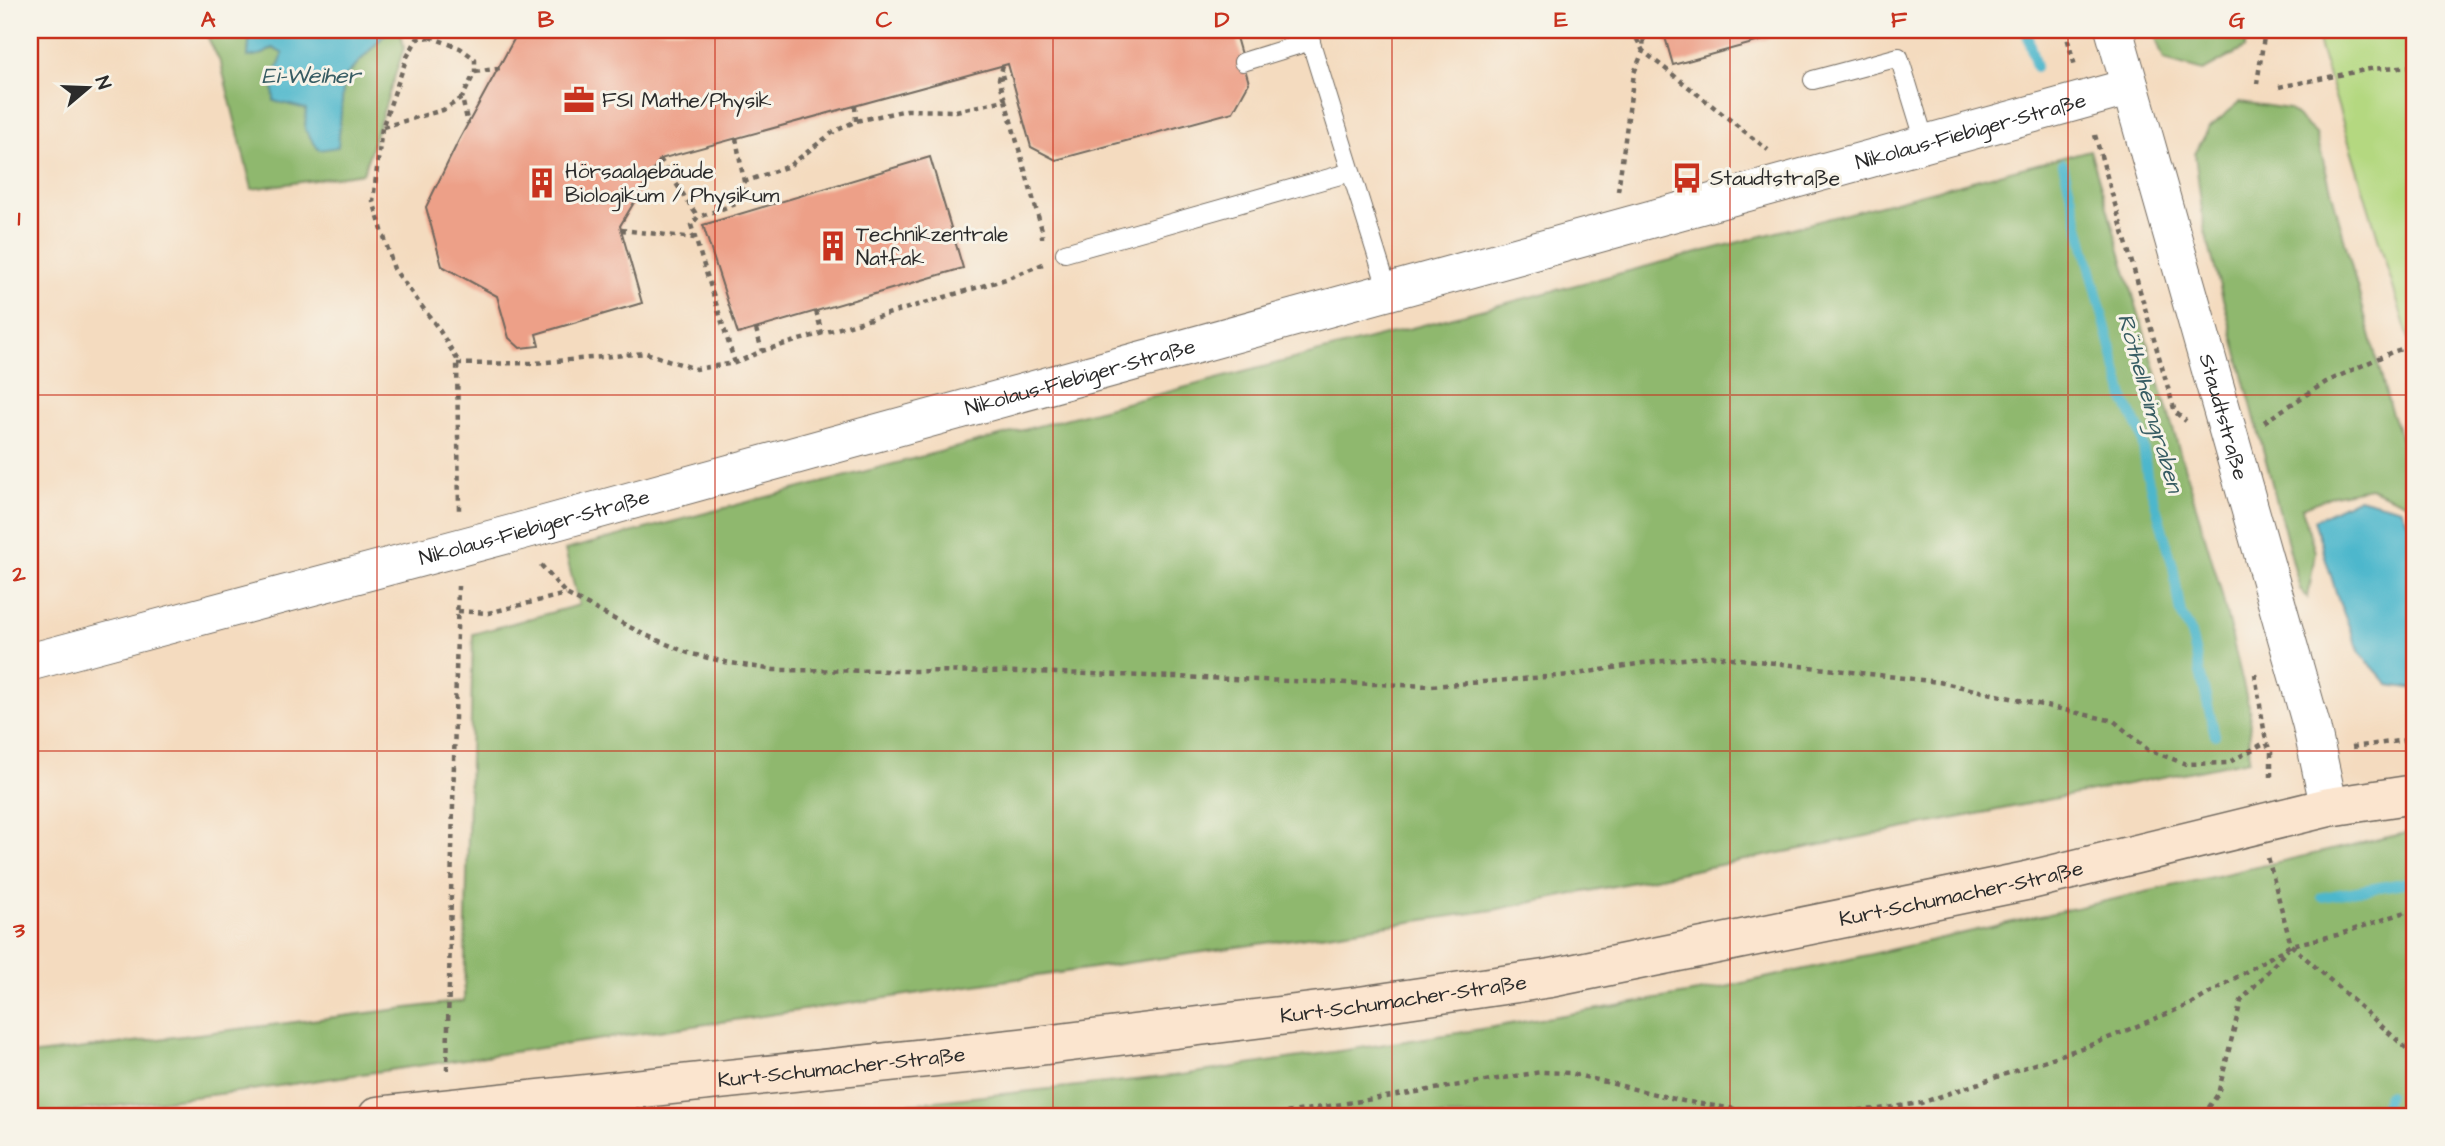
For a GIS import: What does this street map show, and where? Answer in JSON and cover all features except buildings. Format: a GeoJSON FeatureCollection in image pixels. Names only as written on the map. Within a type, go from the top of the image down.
{"type":"FeatureCollection","features":[{"type":"Feature","properties":{"kind":"main road","name":"Kurt-Schumacher-Straße"},"geometry":{"type":"LineString","coordinates":[[378,1116],[1035,1046],[1352,1007],[1551,978],[2012,884],[2329,807],[2415,794]]}},
{"type":"Feature","properties":{"kind":"street","name":"Staudtstraße"},"geometry":{"type":"LineString","coordinates":[[2114,30],[2213,433],[2311,724],[2329,807]]}},
{"type":"Feature","properties":{"kind":"street","name":"Nikolaus-Fiebiger-Straße"},"geometry":{"type":"LineString","coordinates":[[30,662],[513,533],[2130,87]]}},
{"type":"Feature","properties":{"kind":"lane"},"geometry":{"type":"LineString","coordinates":[[1243,62],[1309,36],[1388,291]]}},
{"type":"Feature","properties":{"kind":"lane"},"geometry":{"type":"LineString","coordinates":[[1813,80],[1899,57],[1926,145]]}},
{"type":"Feature","properties":{"kind":"lane"},"geometry":{"type":"LineString","coordinates":[[1065,253],[1351,172]]}},
{"type":"Feature","properties":{"kind":"path"},"geometry":{"type":"LineString","coordinates":[[430,37],[438,30]]}},
{"type":"Feature","properties":{"kind":"path"},"geometry":{"type":"LineString","coordinates":[[1632,30],[1643,51],[1804,178]]}},
{"type":"Feature","properties":{"kind":"path"},"geometry":{"type":"LineString","coordinates":[[1613,230],[1634,73],[1643,51],[1644,30]]}},
{"type":"Feature","properties":{"kind":"path"},"geometry":{"type":"LineString","coordinates":[[2065,30],[2175,412],[2213,433],[2273,418],[2326,382],[2392,352],[2415,345]]}},
{"type":"Feature","properties":{"kind":"path"},"geometry":{"type":"LineString","coordinates":[[2257,84],[2265,30]]}},
{"type":"Feature","properties":{"kind":"path"},"geometry":{"type":"LineString","coordinates":[[382,128],[443,110],[462,98],[475,72],[475,59],[460,48],[430,37],[417,38],[407,57],[382,128],[373,201],[394,269],[438,328],[457,359],[458,548]]}},
{"type":"Feature","properties":{"kind":"path"},"geometry":{"type":"LineString","coordinates":[[1003,66],[999,79],[1042,230],[1042,241]]}},
{"type":"Feature","properties":{"kind":"path"},"geometry":{"type":"LineString","coordinates":[[2279,86],[2371,69],[2415,66]]}},
{"type":"Feature","properties":{"kind":"path"},"geometry":{"type":"LineString","coordinates":[[475,72],[500,68]]}},
{"type":"Feature","properties":{"kind":"path"},"geometry":{"type":"LineString","coordinates":[[999,79],[1011,75]]}},
{"type":"Feature","properties":{"kind":"path"},"geometry":{"type":"LineString","coordinates":[[462,98],[468,124]]}},
{"type":"Feature","properties":{"kind":"path"},"geometry":{"type":"LineString","coordinates":[[744,182],[789,166],[832,133],[856,121],[907,110],[956,111],[1005,100]]}},
{"type":"Feature","properties":{"kind":"path"},"geometry":{"type":"LineString","coordinates":[[855,106],[856,121]]}},
{"type":"Feature","properties":{"kind":"path"},"geometry":{"type":"LineString","coordinates":[[735,363],[691,225],[698,217],[739,203],[744,182],[736,138]]}},
{"type":"Feature","properties":{"kind":"path"},"geometry":{"type":"LineString","coordinates":[[660,159],[698,217]]}},
{"type":"Feature","properties":{"kind":"path"},"geometry":{"type":"LineString","coordinates":[[621,230],[694,238]]}},
{"type":"Feature","properties":{"kind":"path"},"geometry":{"type":"LineString","coordinates":[[1041,253],[1041,264]]}},
{"type":"Feature","properties":{"kind":"path"},"geometry":{"type":"LineString","coordinates":[[457,364],[535,363],[646,353],[696,369],[735,363],[762,351],[1006,279],[1065,253]]}},
{"type":"Feature","properties":{"kind":"path"},"geometry":{"type":"LineString","coordinates":[[816,311],[822,333]]}},
{"type":"Feature","properties":{"kind":"path"},"geometry":{"type":"LineString","coordinates":[[756,329],[762,351]]}},
{"type":"Feature","properties":{"kind":"path"},"geometry":{"type":"LineString","coordinates":[[513,533],[566,594],[643,634],[688,653],[774,670],[1032,672],[1432,686],[1571,675],[1643,663],[1714,656],[1939,682],[2114,721],[2148,750],[2186,764],[2228,763],[2266,742]]}},
{"type":"Feature","properties":{"kind":"path"},"geometry":{"type":"LineString","coordinates":[[442,1110],[448,1063],[458,611],[488,613],[566,594]]}},
{"type":"Feature","properties":{"kind":"path"},"geometry":{"type":"LineString","coordinates":[[2254,670],[2266,742],[2271,751]]}},
{"type":"Feature","properties":{"kind":"path"},"geometry":{"type":"LineString","coordinates":[[2260,824],[2291,945],[2415,1056]]}},
{"type":"Feature","properties":{"kind":"path"},"geometry":{"type":"LineString","coordinates":[[1267,1116],[1541,1072],[1569,1073],[1683,1101],[1773,1115],[1879,1109],[1921,1103],[2096,1043],[2193,1003],[2291,945],[2337,935],[2415,909]]}},
{"type":"Feature","properties":{"kind":"path"},"geometry":{"type":"LineString","coordinates":[[2203,1116],[2218,1094],[2241,1001],[2291,945]]}},
{"type":"Feature","properties":{"kind":"green space"},"geometry":{"type":"Polygon","coordinates":[[[204,30],[250,30],[248,56],[263,54],[273,48],[284,54],[273,79],[340,106],[344,78],[389,30],[400,30],[404,48],[363,173],[252,189],[221,64],[204,30]]]}},
{"type":"Feature","properties":{"kind":"green space"},"geometry":{"type":"Polygon","coordinates":[[[2153,30],[2247,30],[2245,48],[2203,71],[2164,60],[2153,30]]]}},
{"type":"Feature","properties":{"kind":"green space"},"geometry":{"type":"Polygon","coordinates":[[[2315,30],[2415,30],[2415,359],[2322,54],[2315,30]]]}},
{"type":"Feature","properties":{"kind":"green space"},"geometry":{"type":"Polygon","coordinates":[[[2240,102],[2289,109],[2316,134],[2389,405],[2415,479],[2415,498],[2407,504],[2370,488],[2334,495],[2302,508],[2315,552],[2308,598],[2300,589],[2204,227],[2195,154],[2209,128],[2240,102]]]}},
{"type":"Feature","properties":{"kind":"green space"},"geometry":{"type":"Polygon","coordinates":[[[2090,150],[2220,587],[2250,713],[2249,760],[1493,910],[244,1091],[30,1116],[30,1055],[464,1001],[473,634],[579,605],[565,550],[2090,150]]]}},
{"type":"Feature","properties":{"kind":"green space"},"geometry":{"type":"Polygon","coordinates":[[[2415,831],[2415,1116],[793,1116],[1182,1075],[1458,1033],[1721,988],[2415,831]]]}},
{"type":"Feature","properties":{"kind":"water","name":"Ei-Weiher"},"geometry":{"type":"Polygon","coordinates":[[[250,30],[389,30],[344,78],[338,147],[319,150],[305,130],[306,109],[274,101],[273,79],[283,54],[273,48],[263,54],[248,57],[250,30]]]}},
{"type":"Feature","properties":{"kind":"water"},"geometry":{"type":"Polygon","coordinates":[[[2359,498],[2401,509],[2415,535],[2415,689],[2389,685],[2360,653],[2339,602],[2314,520],[2359,498]]]}},
{"type":"Feature","properties":{"kind":"waterway","name":"Röthelheimgraben"},"geometry":{"type":"LineString","coordinates":[[2026,30],[2036,67]]}},
{"type":"Feature","properties":{"kind":"waterway","name":"Röthelheimgraben"},"geometry":{"type":"LineString","coordinates":[[2063,164],[2125,401],[2141,433],[2147,475],[2173,566],[2181,614],[2190,630],[2215,735]]}},
{"type":"Feature","properties":{"kind":"waterway"},"geometry":{"type":"LineString","coordinates":[[2322,897],[2415,881]]}},
{"type":"Feature","properties":{"kind":"waterway"},"geometry":{"type":"LineString","coordinates":[[2412,882],[2415,898]]}},
{"type":"Feature","properties":{"kind":"waterway"},"geometry":{"type":"LineString","coordinates":[[2381,1116],[2388,1095]]}},
{"type":"Feature","properties":{"kind":"place","name":"FSI Mathe/Physik"},"geometry":{"type":"Point","coordinates":[579,100]}},
{"type":"Feature","properties":{"kind":"place","name":"Staudtstraße"},"geometry":{"type":"Point","coordinates":[1687,178]}},
{"type":"Feature","properties":{"kind":"place","name":"Hörsaalgebäude Biologikum / Physikum"},"geometry":{"type":"Point","coordinates":[542,183]}},
{"type":"Feature","properties":{"kind":"place","name":"Technikzentrale Natfak"},"geometry":{"type":"Point","coordinates":[833,246]}}]}
